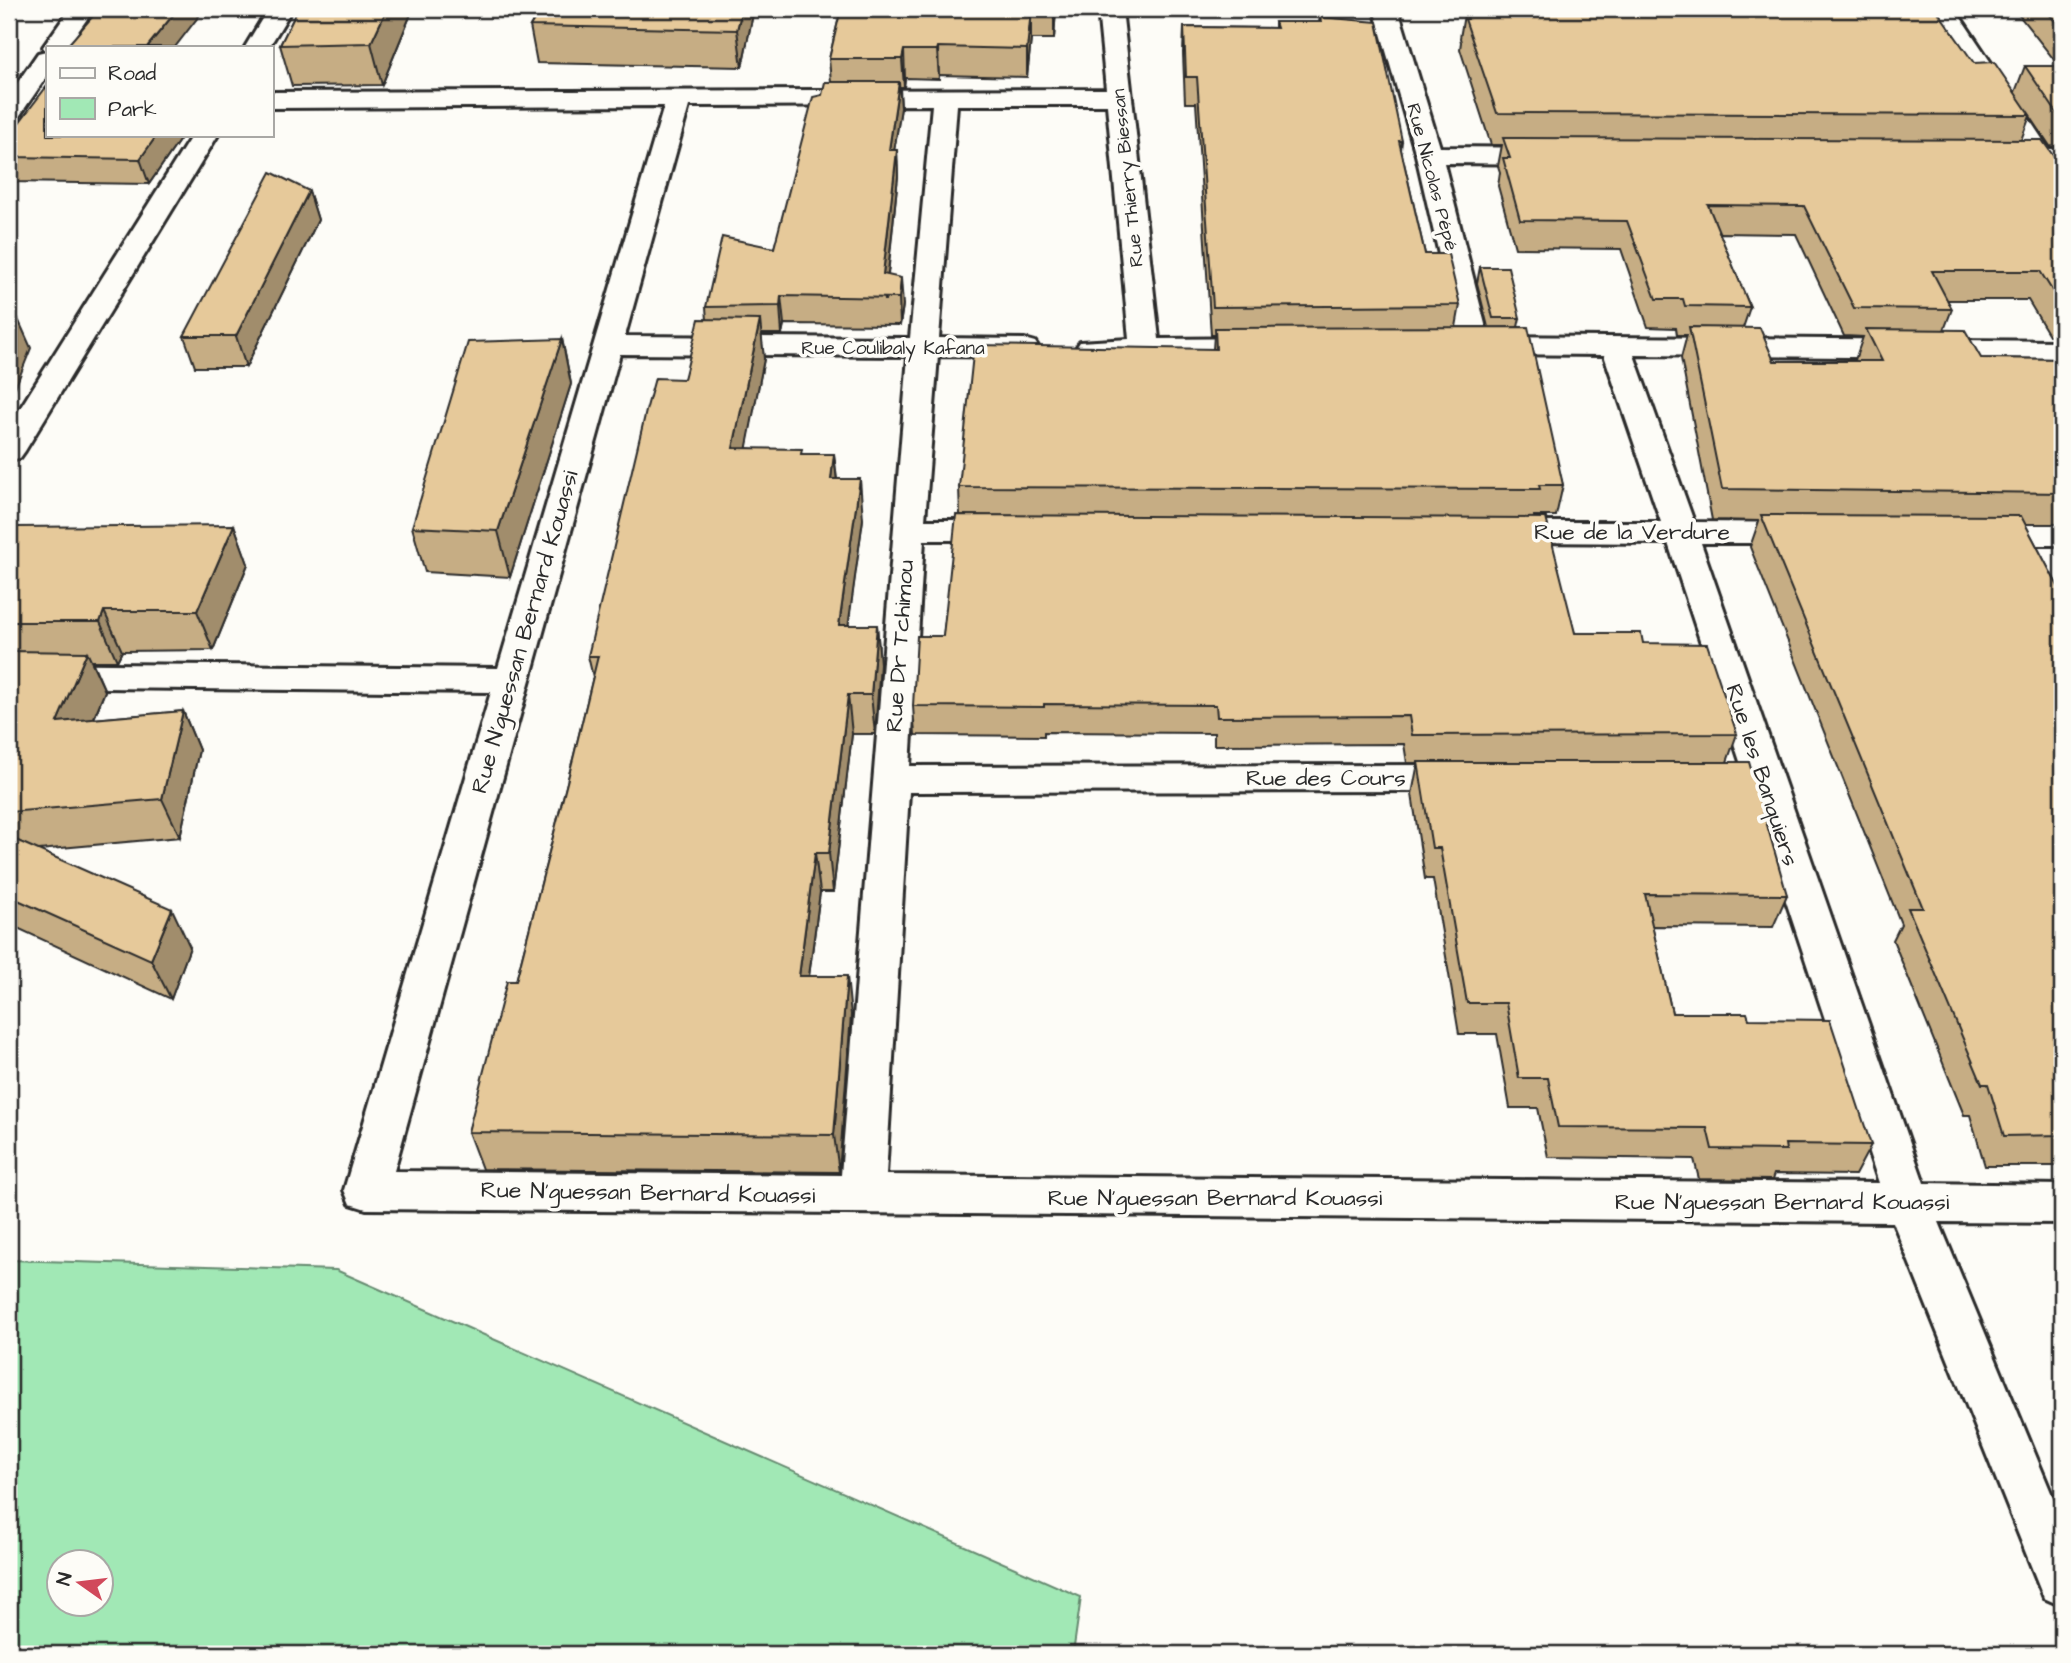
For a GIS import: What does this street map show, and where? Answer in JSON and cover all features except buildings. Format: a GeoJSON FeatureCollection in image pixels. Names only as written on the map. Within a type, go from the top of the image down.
{"type":"FeatureCollection","features":[{"type":"Feature","properties":{"kind":"street"},"geometry":{"type":"LineString","coordinates":[[56,46],[82,9]]}},
{"type":"Feature","properties":{"kind":"street"},"geometry":{"type":"LineString","coordinates":[[258,46],[280,9]]}},
{"type":"Feature","properties":{"kind":"street","name":"Rue Thierry Biessan"},"geometry":{"type":"LineString","coordinates":[[1110,9],[1145,348]]}},
{"type":"Feature","properties":{"kind":"street","name":"Rue Nicolas Pépé"},"geometry":{"type":"LineString","coordinates":[[1387,9],[1429,155],[1461,345],[1616,347]]}},
{"type":"Feature","properties":{"kind":"street"},"geometry":{"type":"LineString","coordinates":[[1944,9],[2052,157],[2062,188]]}},
{"type":"Feature","properties":{"kind":"street"},"geometry":{"type":"LineString","coordinates":[[12,104],[46,59]]}},
{"type":"Feature","properties":{"kind":"street"},"geometry":{"type":"LineString","coordinates":[[273,100],[1121,97]]}},
{"type":"Feature","properties":{"kind":"street","name":"Rue Dr Tchimou"},"geometry":{"type":"LineString","coordinates":[[862,1195],[908,530],[946,98]]}},
{"type":"Feature","properties":{"kind":"street"},"geometry":{"type":"LineString","coordinates":[[12,104],[46,99]]}},
{"type":"Feature","properties":{"kind":"street","name":"Rue N'guessan Bernard Kouassi"},"geometry":{"type":"LineString","coordinates":[[678,100],[366,1190],[2062,1204]]}},
{"type":"Feature","properties":{"kind":"street"},"geometry":{"type":"LineString","coordinates":[[9,451],[204,136]]}},
{"type":"Feature","properties":{"kind":"street"},"geometry":{"type":"LineString","coordinates":[[1429,155],[1582,156]]}},
{"type":"Feature","properties":{"kind":"street"},"geometry":{"type":"LineString","coordinates":[[1972,157],[2052,157]]}},
{"type":"Feature","properties":{"kind":"street","name":"Rue Coulibaly Kafana"},"geometry":{"type":"LineString","coordinates":[[607,345],[924,349],[1296,346]]}},
{"type":"Feature","properties":{"kind":"street"},"geometry":{"type":"LineString","coordinates":[[1616,347],[2062,350]]}},
{"type":"Feature","properties":{"kind":"street","name":"Rue les Banquiers"},"geometry":{"type":"LineString","coordinates":[[1616,347],[1683,532],[1762,778],[1909,1203],[2062,1580]]}},
{"type":"Feature","properties":{"kind":"street"},"geometry":{"type":"LineString","coordinates":[[908,530],[1033,530]]}},
{"type":"Feature","properties":{"kind":"street","name":"Rue de la Verdure"},"geometry":{"type":"LineString","coordinates":[[1461,532],[1832,533]]}},
{"type":"Feature","properties":{"kind":"street"},"geometry":{"type":"LineString","coordinates":[[1955,534],[2058,543]]}},
{"type":"Feature","properties":{"kind":"street"},"geometry":{"type":"LineString","coordinates":[[9,675],[512,680]]}},
{"type":"Feature","properties":{"kind":"street","name":"Rue des Cours"},"geometry":{"type":"LineString","coordinates":[[890,779],[1499,778]]}},
{"type":"Feature","properties":{"kind":"street"},"geometry":{"type":"LineString","coordinates":[[1720,778],[1762,778]]}},
{"type":"Feature","properties":{"kind":"green space"},"geometry":{"type":"Polygon","coordinates":[[[9,1260],[336,1270],[1081,1597],[1073,1654],[9,1654],[9,1260]]]}}]}
